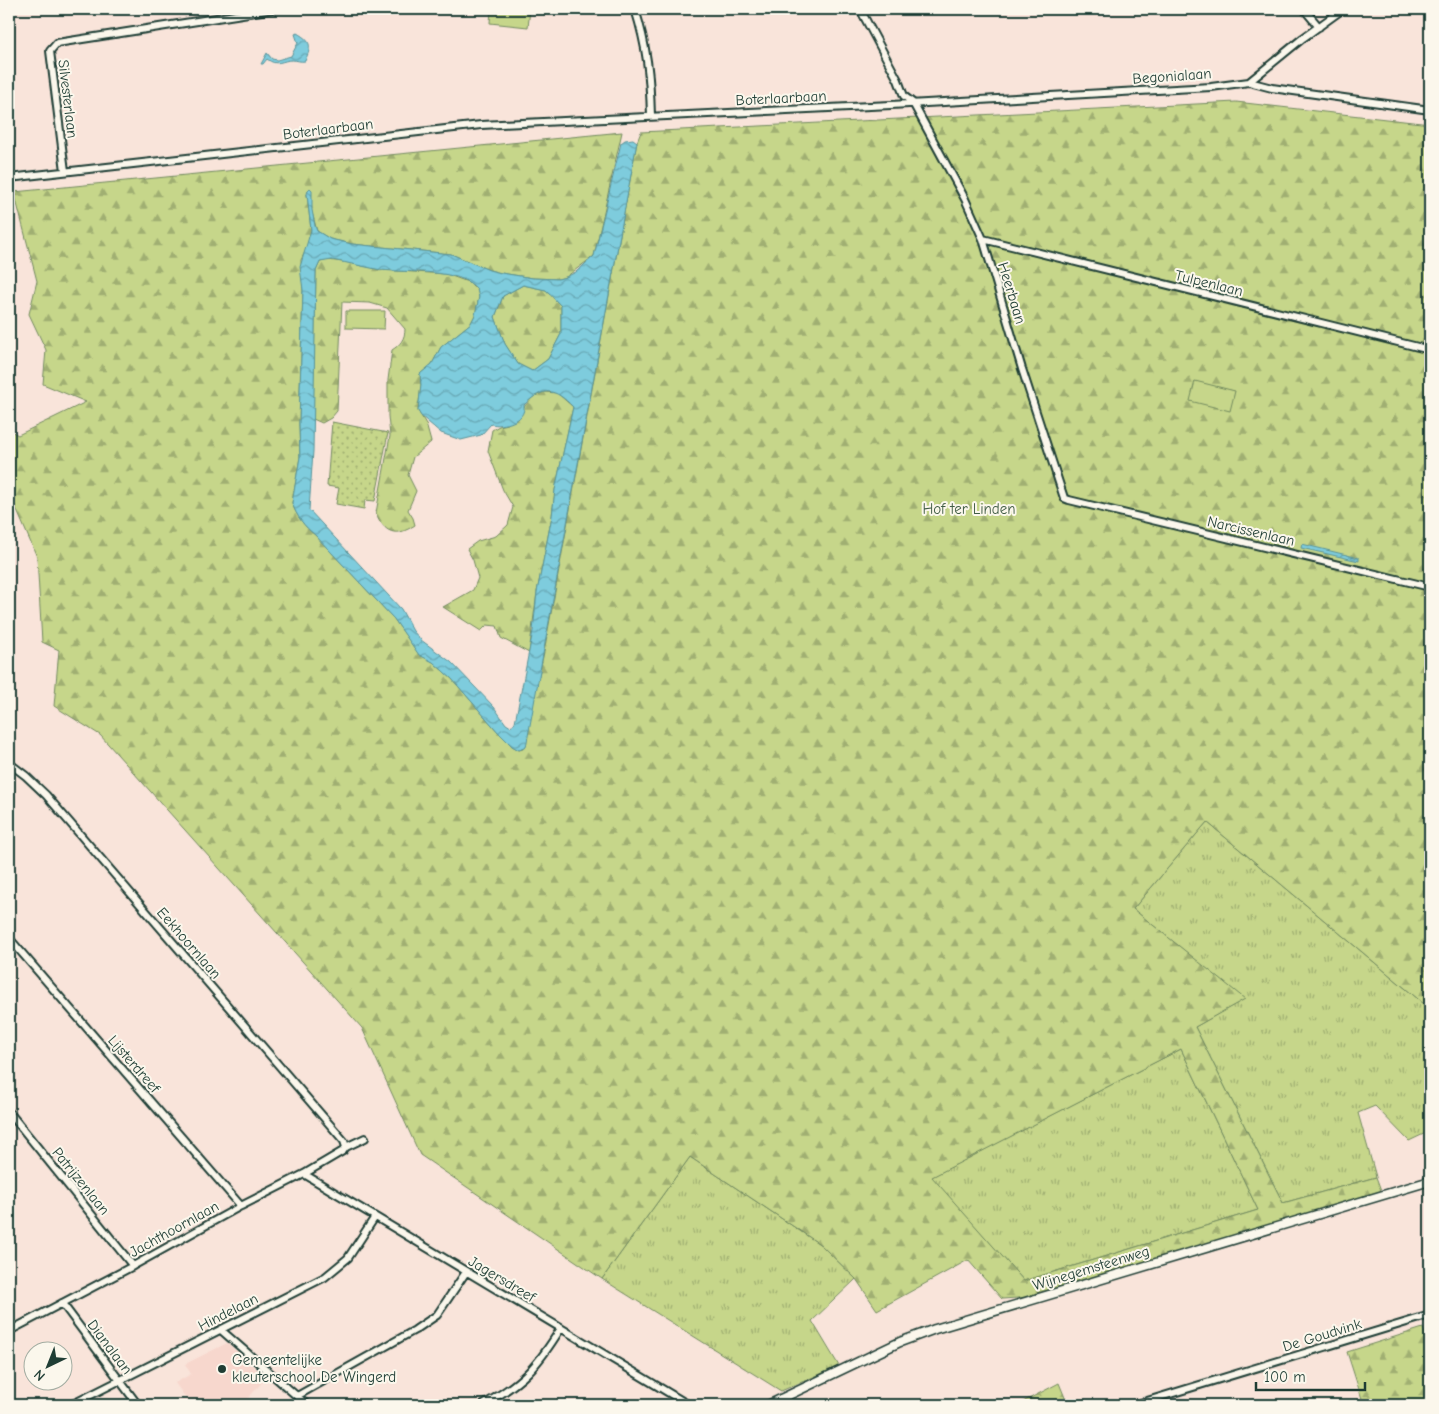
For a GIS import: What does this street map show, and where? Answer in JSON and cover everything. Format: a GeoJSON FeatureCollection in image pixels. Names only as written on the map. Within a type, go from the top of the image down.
{"type":"FeatureCollection","features":[{"type":"Feature","properties":{"kind":"street","name":"Silvesterlaan"},"geometry":{"type":"LineString","coordinates":[[65,171],[50,50],[56,43],[274,9]]}},
{"type":"Feature","properties":{"kind":"street"},"geometry":{"type":"LineString","coordinates":[[635,9],[650,75],[651,116]]}},
{"type":"Feature","properties":{"kind":"street","name":"Heerbaan"},"geometry":{"type":"LineString","coordinates":[[860,9],[898,80],[904,96],[913,103],[965,199],[983,240],[1062,494],[1066,500]]}},
{"type":"Feature","properties":{"kind":"street"},"geometry":{"type":"LineString","coordinates":[[1304,9],[1319,27]]}},
{"type":"Feature","properties":{"kind":"street"},"geometry":{"type":"LineString","coordinates":[[1249,82],[1343,9]]}},
{"type":"Feature","properties":{"kind":"street","name":"Begonialaan"},"geometry":{"type":"LineString","coordinates":[[913,103],[1212,86],[1249,82],[1272,88],[1430,110]]}},
{"type":"Feature","properties":{"kind":"street","name":"Boterlaarbaan"},"geometry":{"type":"LineString","coordinates":[[9,178],[481,124],[913,103]]}},
{"type":"Feature","properties":{"kind":"street","name":"Tulpenlaan"},"geometry":{"type":"LineString","coordinates":[[983,240],[1430,350]]}},
{"type":"Feature","properties":{"kind":"street","name":"Narcissenlaan"},"geometry":{"type":"LineString","coordinates":[[1066,500],[1430,587]]}},
{"type":"Feature","properties":{"kind":"street","name":"Eekhoornlaan"},"geometry":{"type":"LineString","coordinates":[[9,763],[46,795],[346,1145]]}},
{"type":"Feature","properties":{"kind":"street","name":"Lijsterdreef"},"geometry":{"type":"LineString","coordinates":[[9,938],[241,1206]]}},
{"type":"Feature","properties":{"kind":"street","name":"Patrijzenlaan"},"geometry":{"type":"LineString","coordinates":[[9,1112],[133,1266]]}},
{"type":"Feature","properties":{"kind":"street","name":"Jachthoornlaan"},"geometry":{"type":"LineString","coordinates":[[9,1331],[304,1174],[343,1150],[346,1145],[365,1138]]}},
{"type":"Feature","properties":{"kind":"street","name":"Jagersdreef"},"geometry":{"type":"LineString","coordinates":[[304,1174],[689,1405]]}},
{"type":"Feature","properties":{"kind":"street","name":"Wijnegemsteenweg"},"geometry":{"type":"LineString","coordinates":[[768,1405],[900,1342],[935,1329],[1430,1181]]}},
{"type":"Feature","properties":{"kind":"street","name":"Hindelaan"},"geometry":{"type":"LineString","coordinates":[[72,1405],[325,1277],[348,1258],[375,1217]]}},
{"type":"Feature","properties":{"kind":"street"},"geometry":{"type":"LineString","coordinates":[[297,1396],[415,1330],[437,1315],[466,1272]]}},
{"type":"Feature","properties":{"kind":"street","name":"Dianalaan"},"geometry":{"type":"LineString","coordinates":[[62,1303],[138,1405]]}},
{"type":"Feature","properties":{"kind":"street","name":"De Goudvink"},"geometry":{"type":"LineString","coordinates":[[1134,1405],[1430,1315]]}},
{"type":"Feature","properties":{"kind":"street"},"geometry":{"type":"LineString","coordinates":[[483,1405],[510,1389],[529,1373],[543,1357],[560,1328]]}},
{"type":"Feature","properties":{"kind":"street"},"geometry":{"type":"LineString","coordinates":[[221,1330],[307,1405]]}},
{"type":"Feature","properties":{"kind":"shaded area","name":"Gemeentelijke kleuterschool De Wingerd"},"geometry":{"type":"Polygon","coordinates":[[[227,1343],[266,1378],[242,1405],[191,1405],[175,1383],[191,1374],[185,1364],[227,1343]]]}},
{"type":"Feature","properties":{"kind":"green space"},"geometry":{"type":"Polygon","coordinates":[[[491,9],[530,10],[528,27],[490,23],[491,9]]]}},
{"type":"Feature","properties":{"kind":"green space","name":"Hof ter Linden"},"geometry":{"type":"Polygon","coordinates":[[[1236,102],[1430,124],[1430,1009],[1207,822],[1133,909],[1245,999],[1195,1027],[1283,1203],[1376,1177],[1382,1193],[1033,1297],[1002,1299],[968,1260],[877,1310],[856,1279],[821,1245],[690,1157],[602,1279],[420,1155],[362,1028],[100,735],[54,706],[59,650],[42,642],[37,557],[9,492],[9,430],[18,435],[86,402],[43,384],[46,350],[29,314],[37,281],[14,192],[622,132],[594,256],[566,277],[558,279],[533,278],[501,273],[451,254],[352,244],[330,239],[317,231],[307,194],[311,230],[307,248],[301,260],[303,290],[299,424],[300,457],[292,503],[304,525],[394,619],[419,654],[433,662],[452,679],[499,733],[519,750],[523,749],[544,652],[637,142],[641,132],[1236,102]],[[1181,1049],[932,1177],[1024,1281],[1258,1210],[1181,1049]]]}},
{"type":"Feature","properties":{"kind":"green space"},"geometry":{"type":"Polygon","coordinates":[[[328,260],[382,270],[446,274],[468,282],[477,289],[479,297],[471,323],[441,347],[432,364],[420,374],[421,385],[418,411],[426,424],[431,442],[413,457],[408,475],[416,491],[408,510],[415,525],[402,531],[396,532],[387,529],[376,513],[390,436],[388,380],[392,350],[402,341],[405,329],[387,308],[370,303],[342,302],[337,411],[331,418],[322,423],[313,419],[316,271],[320,262],[328,260]]]}},
{"type":"Feature","properties":{"kind":"green space"},"geometry":{"type":"Polygon","coordinates":[[[523,285],[546,290],[561,306],[561,334],[548,359],[532,371],[518,364],[505,344],[495,317],[503,296],[523,285]]]}},
{"type":"Feature","properties":{"kind":"green space"},"geometry":{"type":"Polygon","coordinates":[[[346,311],[385,311],[384,329],[346,328],[346,311]]]}},
{"type":"Feature","properties":{"kind":"green space"},"geometry":{"type":"Polygon","coordinates":[[[1195,381],[1235,391],[1230,411],[1190,401],[1195,381]]]}},
{"type":"Feature","properties":{"kind":"green space"},"geometry":{"type":"Polygon","coordinates":[[[544,392],[557,393],[573,407],[555,490],[552,516],[537,592],[529,653],[501,638],[497,626],[487,625],[481,631],[443,607],[473,590],[478,578],[473,560],[467,549],[478,541],[496,536],[508,525],[513,507],[503,490],[488,451],[492,430],[508,424],[533,397],[544,392]]]}},
{"type":"Feature","properties":{"kind":"green space"},"geometry":{"type":"Polygon","coordinates":[[[332,422],[388,433],[375,501],[365,500],[364,509],[336,504],[339,488],[327,486],[332,422]]]}},
{"type":"Feature","properties":{"kind":"green space"},"geometry":{"type":"Polygon","coordinates":[[[1207,822],[1430,1009],[1430,1131],[1409,1141],[1375,1106],[1358,1113],[1376,1177],[1283,1203],[1195,1027],[1244,999],[1133,909],[1207,822]]]}},
{"type":"Feature","properties":{"kind":"green space"},"geometry":{"type":"Polygon","coordinates":[[[1181,1049],[1258,1210],[1024,1281],[931,1177],[1181,1049]]]}},
{"type":"Feature","properties":{"kind":"green space"},"geometry":{"type":"Polygon","coordinates":[[[690,1157],[821,1245],[856,1279],[812,1321],[839,1366],[781,1391],[602,1279],[690,1157]]]}},
{"type":"Feature","properties":{"kind":"green space"},"geometry":{"type":"Polygon","coordinates":[[[1423,1328],[1430,1348],[1430,1405],[1364,1405],[1347,1352],[1423,1328]]]}},
{"type":"Feature","properties":{"kind":"green space"},"geometry":{"type":"Polygon","coordinates":[[[1059,1383],[1068,1405],[1022,1405],[1021,1403],[1059,1383]]]}},
{"type":"Feature","properties":{"kind":"water"},"geometry":{"type":"Polygon","coordinates":[[[297,33],[306,39],[309,45],[309,52],[305,61],[292,60],[274,63],[267,59],[261,64],[267,53],[272,59],[277,60],[291,56],[298,43],[295,34],[297,33]]]}},
{"type":"Feature","properties":{"kind":"water"},"geometry":{"type":"Polygon","coordinates":[[[633,139],[637,142],[526,747],[519,750],[499,733],[452,679],[433,662],[419,655],[394,619],[304,525],[292,503],[300,457],[299,424],[303,290],[300,267],[311,230],[307,194],[310,188],[312,190],[312,210],[317,231],[330,239],[352,244],[451,254],[501,273],[533,278],[558,279],[576,272],[594,256],[621,143],[625,140],[633,139]],[[332,260],[320,262],[316,271],[313,451],[309,510],[401,609],[413,631],[421,640],[451,662],[494,707],[506,724],[511,727],[515,722],[533,631],[537,592],[552,516],[555,490],[573,407],[561,396],[555,393],[544,392],[524,405],[524,411],[518,419],[502,425],[491,424],[481,435],[461,440],[441,433],[421,416],[418,411],[421,385],[420,374],[432,364],[441,347],[471,323],[479,297],[477,289],[469,282],[446,275],[381,270],[332,260]],[[523,285],[503,296],[495,317],[505,344],[518,364],[532,371],[548,359],[561,334],[561,306],[546,290],[523,285]]]}},
{"type":"Feature","properties":{"kind":"water"},"geometry":{"type":"Polygon","coordinates":[[[1302,544],[1359,558],[1359,561],[1301,548],[1302,544]]]}},
{"type":"Feature","properties":{"kind":"place","name":"Gemeentelijke kleuterschool De Wingerd"},"geometry":{"type":"Point","coordinates":[222,1369]}}]}
